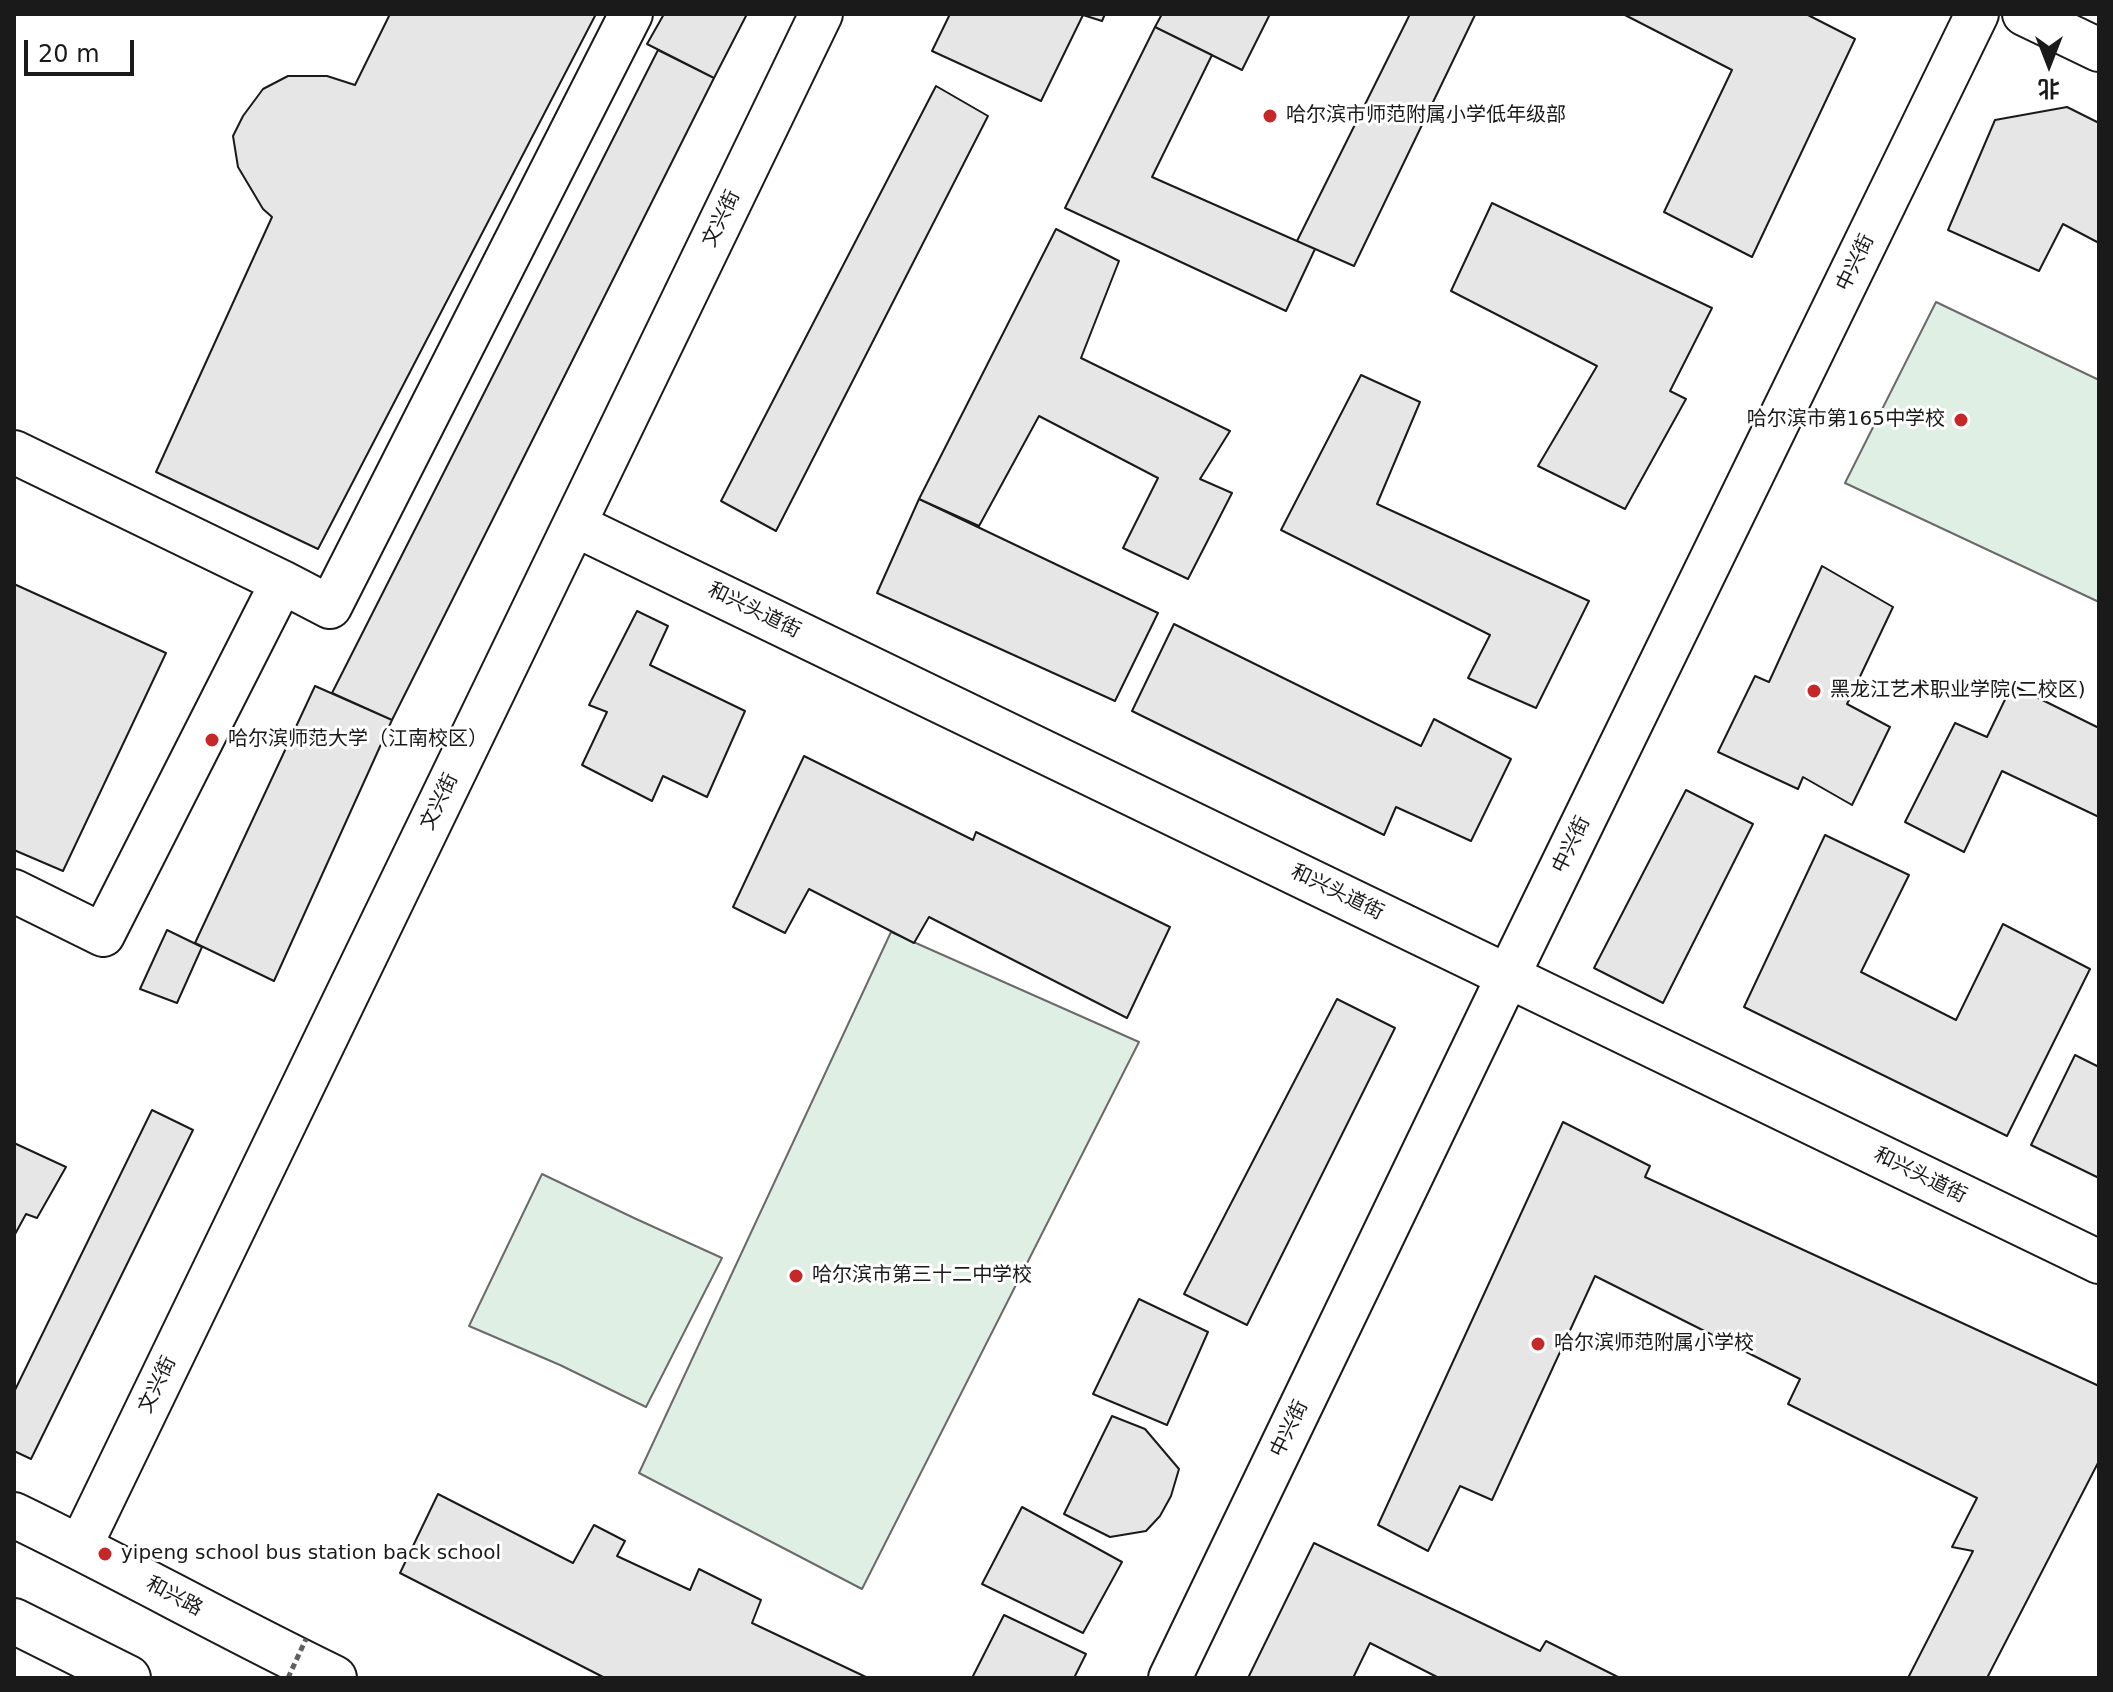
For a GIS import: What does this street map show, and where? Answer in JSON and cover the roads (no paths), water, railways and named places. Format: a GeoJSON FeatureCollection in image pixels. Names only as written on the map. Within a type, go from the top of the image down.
{"type":"FeatureCollection","features":[{"type":"Feature","properties":{"kind":"highway","name":"和兴路"},"geometry":{"type":"LineString","coordinates":[[14,1515],[80,1547],[276,1661],[334,1678]]}},
{"type":"Feature","properties":{"kind":"highway"},"geometry":{"type":"LineString","coordinates":[[14,1621],[128,1678]]}},
{"type":"Feature","properties":{"kind":"highway"},"geometry":{"type":"LineString","coordinates":[[276,1661],[305,1658]]}},
{"type":"Feature","properties":{"kind":"street"},"geometry":{"type":"LineString","coordinates":[[14,452],[330,607],[631,14]]}},
{"type":"Feature","properties":{"kind":"street","name":"文兴街"},"geometry":{"type":"LineString","coordinates":[[80,1547],[821,14]]}},
{"type":"Feature","properties":{"kind":"street","name":"中兴街"},"geometry":{"type":"LineString","coordinates":[[1170,1678],[1977,14]]}},
{"type":"Feature","properties":{"kind":"street"},"geometry":{"type":"LineString","coordinates":[[2024,14],[2099,50]]}},
{"type":"Feature","properties":{"kind":"street","name":"和兴头道街"},"geometry":{"type":"LineString","coordinates":[[575,525],[2099,1262]]}},
{"type":"Feature","properties":{"kind":"street"},"geometry":{"type":"LineString","coordinates":[[14,891],[103,935],[282,582]]}},
{"type":"Feature","properties":{"kind":"place","name":"哈尔滨市师范附属小学低年级部"},"geometry":{"type":"Point","coordinates":[1270,116]}},
{"type":"Feature","properties":{"kind":"place","name":"哈尔滨市第165中学校"},"geometry":{"type":"Point","coordinates":[1961,420]}},
{"type":"Feature","properties":{"kind":"place","name":"黑龙江艺术职业学院(二校区)"},"geometry":{"type":"Point","coordinates":[1814,691]}},
{"type":"Feature","properties":{"kind":"place","name":"哈尔滨师范大学（江南校区）"},"geometry":{"type":"Point","coordinates":[212,740]}},
{"type":"Feature","properties":{"kind":"place","name":"哈尔滨市第三十二中学校"},"geometry":{"type":"Point","coordinates":[796,1276]}},
{"type":"Feature","properties":{"kind":"place","name":"哈尔滨师范附属小学校"},"geometry":{"type":"Point","coordinates":[1538,1344]}},
{"type":"Feature","properties":{"kind":"place","name":"yipeng school bus station back school"},"geometry":{"type":"Point","coordinates":[105,1554]}}]}
